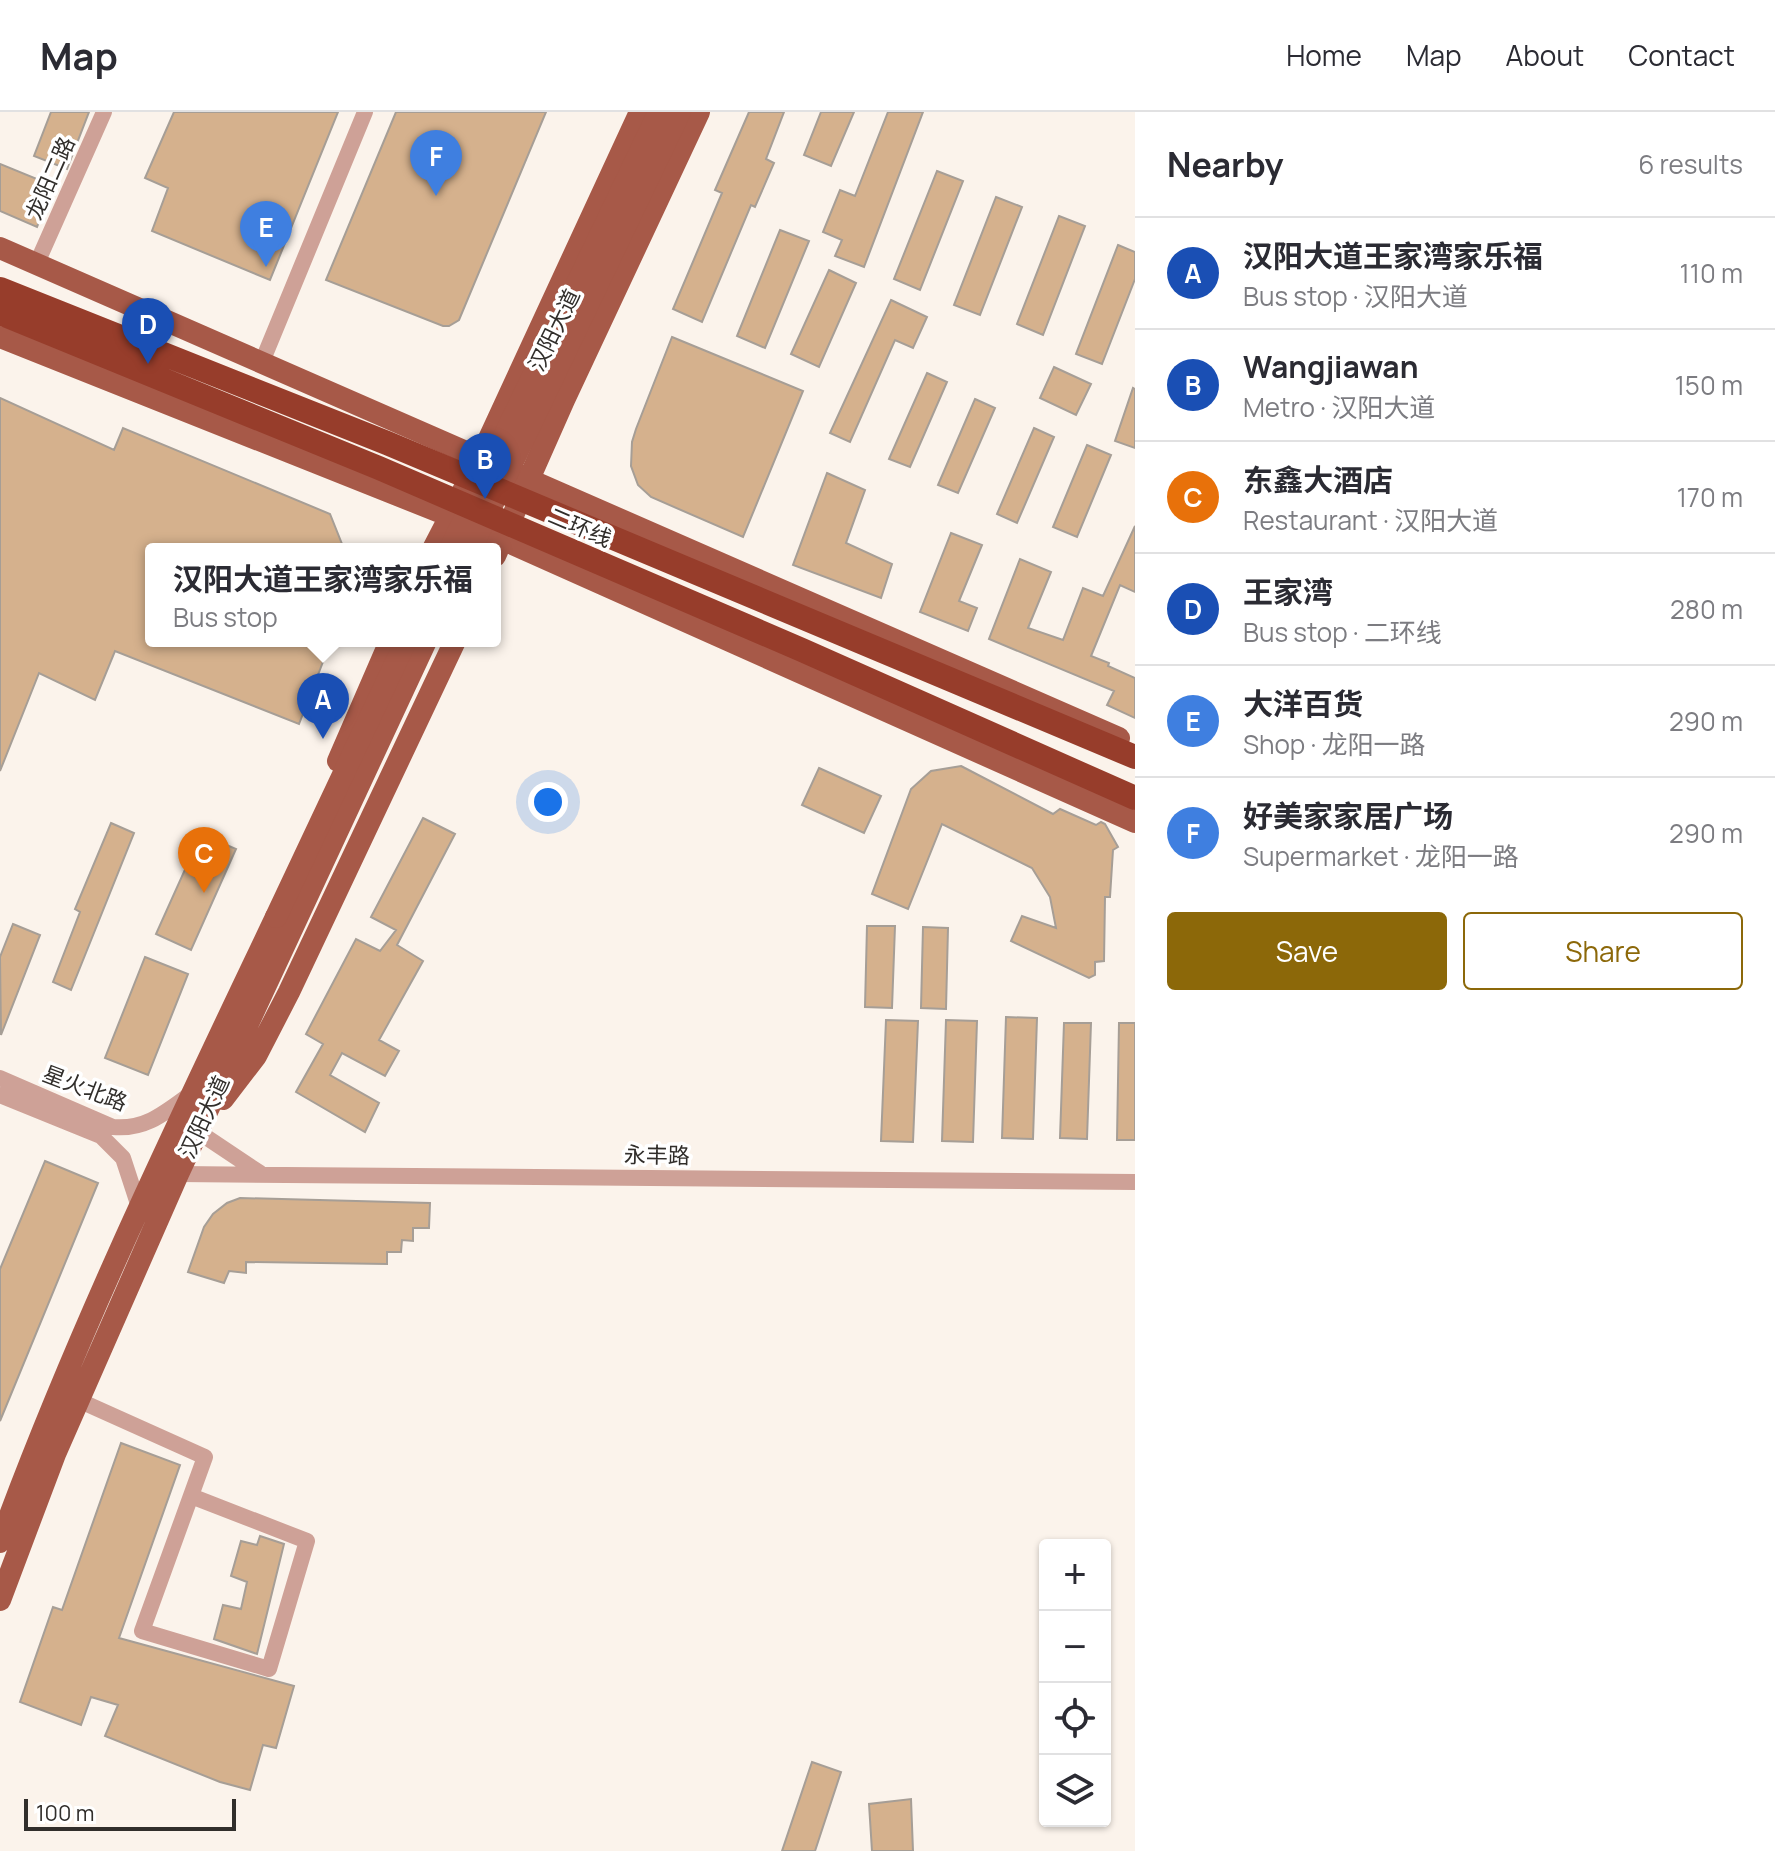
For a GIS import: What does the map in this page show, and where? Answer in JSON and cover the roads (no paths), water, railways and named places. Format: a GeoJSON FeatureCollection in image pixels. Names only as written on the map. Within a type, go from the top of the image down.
{"type":"FeatureCollection","features":[{"type":"Feature","properties":{"kind":"highway","name":"二环线"},"geometry":{"type":"LineString","coordinates":[[0,289],[387,443],[1135,757]]}},
{"type":"Feature","properties":{"kind":"highway","name":"二环线"},"geometry":{"type":"LineString","coordinates":[[0,313],[379,468],[802,650],[1135,798]]}},
{"type":"Feature","properties":{"kind":"main road","name":"汉阳大道"},"geometry":{"type":"LineString","coordinates":[[436,543],[480,458],[640,112]]}},
{"type":"Feature","properties":{"kind":"main road","name":"汉阳大道"},"geometry":{"type":"LineString","coordinates":[[453,543],[659,112]]}},
{"type":"Feature","properties":{"kind":"main road","name":"汉阳大道"},"geometry":{"type":"LineString","coordinates":[[474,543],[680,112]]}},
{"type":"Feature","properties":{"kind":"main road"},"geometry":{"type":"LineString","coordinates":[[500,543],[699,112]]}},
{"type":"Feature","properties":{"kind":"main road"},"geometry":{"type":"LineString","coordinates":[[0,248],[1135,745]]}},
{"type":"Feature","properties":{"kind":"main road"},"geometry":{"type":"LineString","coordinates":[[0,337],[450,516],[490,543]]}},
{"type":"Feature","properties":{"kind":"main road"},"geometry":{"type":"LineString","coordinates":[[501,549],[1135,822]]}},
{"type":"Feature","properties":{"kind":"main road","name":"汉阳大道"},"geometry":{"type":"LineString","coordinates":[[0,1542],[34,1448],[226,1022],[387,647]]}},
{"type":"Feature","properties":{"kind":"main road","name":"汉阳大道"},"geometry":{"type":"LineString","coordinates":[[0,1600],[55,1454],[403,647]]}},
{"type":"Feature","properties":{"kind":"main road","name":"汉阳大道"},"geometry":{"type":"LineString","coordinates":[[226,1022],[284,922],[423,647]]}},
{"type":"Feature","properties":{"kind":"main road"},"geometry":{"type":"LineString","coordinates":[[197,1131],[256,1056],[452,647]]}},
{"type":"Feature","properties":{"kind":"street","name":"龙阳二路"},"geometry":{"type":"LineString","coordinates":[[37,263],[104,112]]}},
{"type":"Feature","properties":{"kind":"street"},"geometry":{"type":"LineString","coordinates":[[262,362],[365,112]]}},
{"type":"Feature","properties":{"kind":"street","name":"星火北路"},"geometry":{"type":"LineString","coordinates":[[0,1078],[113,1127],[130,1129],[155,1120],[193,1092]]}},
{"type":"Feature","properties":{"kind":"street","name":"星火北路"},"geometry":{"type":"LineString","coordinates":[[0,1095],[101,1136],[123,1158],[140,1210]]}},
{"type":"Feature","properties":{"kind":"street"},"geometry":{"type":"LineString","coordinates":[[197,1131],[260,1173]]}},
{"type":"Feature","properties":{"kind":"street","name":"永丰路"},"geometry":{"type":"LineString","coordinates":[[178,1174],[1135,1182]]}},
{"type":"Feature","properties":{"kind":"street"},"geometry":{"type":"LineString","coordinates":[[78,1400],[205,1457],[142,1631],[269,1669],[307,1541],[191,1496]]}},
{"type":"Feature","properties":{"kind":"place","name":"好美家家居广场"},"geometry":{"type":"Point","coordinates":[436,196]}},
{"type":"Feature","properties":{"kind":"place","name":"大洋百货"},"geometry":{"type":"Point","coordinates":[266,267]}},
{"type":"Feature","properties":{"kind":"place","name":"王家湾"},"geometry":{"type":"Point","coordinates":[148,364]}},
{"type":"Feature","properties":{"kind":"place","name":"Wangjiawan"},"geometry":{"type":"Point","coordinates":[485,499]}},
{"type":"Feature","properties":{"kind":"place","name":"汉阳大道王家湾家乐福"},"geometry":{"type":"Point","coordinates":[323,739]}},
{"type":"Feature","properties":{"kind":"place","name":"东鑫大酒店"},"geometry":{"type":"Point","coordinates":[204,893]}}]}
